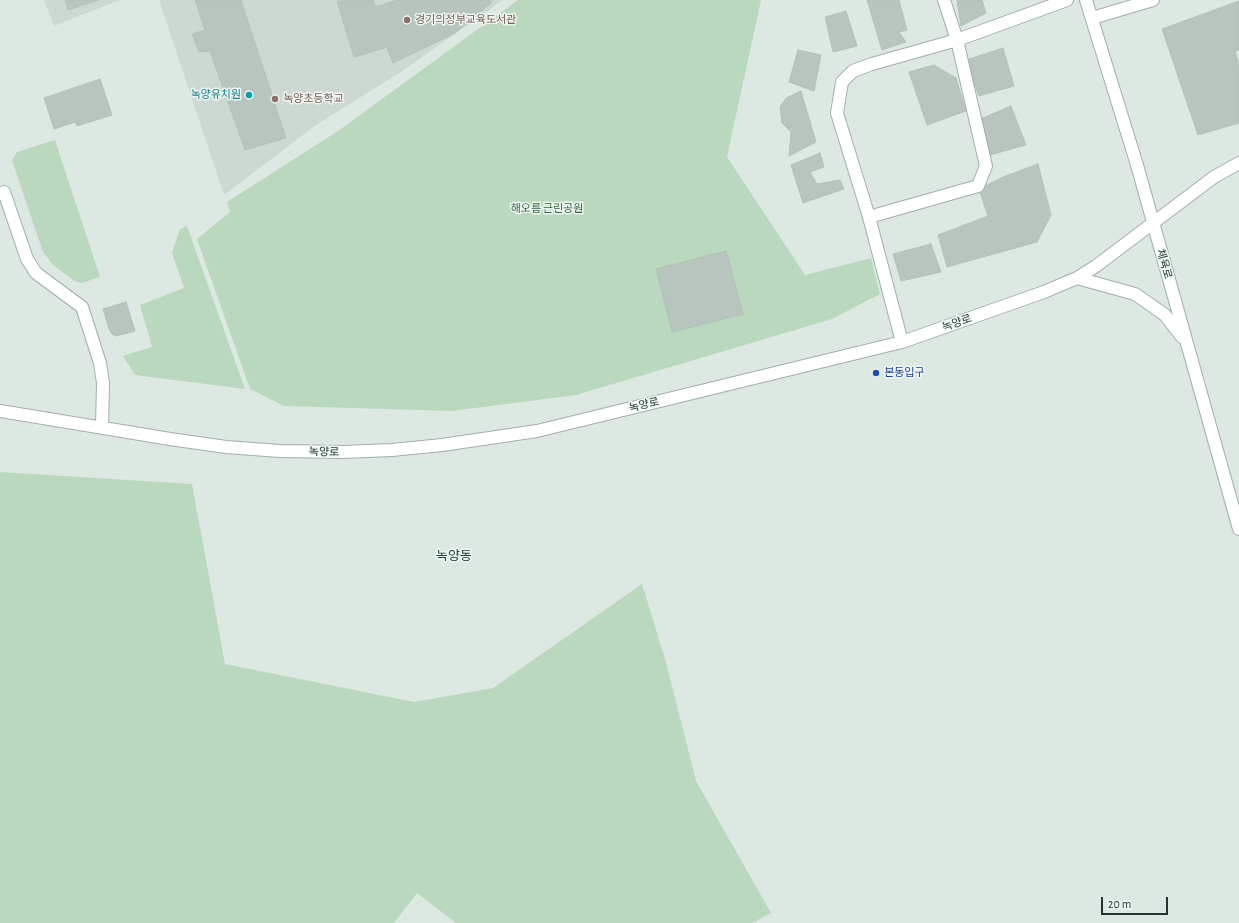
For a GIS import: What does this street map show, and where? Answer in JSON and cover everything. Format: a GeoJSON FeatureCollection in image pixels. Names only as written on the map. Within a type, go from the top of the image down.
{"type":"FeatureCollection","features":[{"type":"Feature","properties":{"kind":"street"},"geometry":{"type":"LineString","coordinates":[[869,217],[978,186],[986,166],[957,40],[944,0]]}},
{"type":"Feature","properties":{"kind":"street"},"geometry":{"type":"LineString","coordinates":[[902,342],[869,217],[837,113],[842,82],[853,71],[866,66],[957,40],[1067,0]]}},
{"type":"Feature","properties":{"kind":"street","name":"체육로"},"geometry":{"type":"LineString","coordinates":[[1086,0],[1137,165],[1152,223],[1239,529]]}},
{"type":"Feature","properties":{"kind":"street"},"geometry":{"type":"LineString","coordinates":[[1092,18],[1153,0]]}},
{"type":"Feature","properties":{"kind":"street","name":"녹양로"},"geometry":{"type":"LineString","coordinates":[[0,410],[226,447],[280,451],[342,452],[442,445],[536,431],[902,342],[1005,307],[1077,278],[1096,266],[1214,177],[1239,163]]}},
{"type":"Feature","properties":{"kind":"street"},"geometry":{"type":"LineString","coordinates":[[4,192],[27,259],[36,273],[82,307],[100,363],[103,383],[102,427]]}},
{"type":"Feature","properties":{"kind":"street"},"geometry":{"type":"LineString","coordinates":[[1077,278],[1135,294],[1165,316],[1187,342]]}},
{"type":"Feature","properties":{"kind":"shaded area"},"geometry":{"type":"Polygon","coordinates":[[[44,0],[120,0],[54,26],[44,0]]]}},
{"type":"Feature","properties":{"kind":"shaded area","name":"녹양초등학교"},"geometry":{"type":"Polygon","coordinates":[[[159,0],[503,0],[398,74],[316,125],[224,195],[159,0]]]}},
{"type":"Feature","properties":{"kind":"green space","name":"해오름 근린공원"},"geometry":{"type":"Polygon","coordinates":[[[518,0],[761,0],[727,157],[805,275],[871,258],[880,294],[832,319],[576,395],[452,411],[284,406],[250,389],[197,239],[230,212],[227,202],[338,131],[518,0]]]}},
{"type":"Feature","properties":{"kind":"green space"},"geometry":{"type":"Polygon","coordinates":[[[55,140],[100,277],[82,283],[74,281],[52,264],[43,252],[12,160],[17,152],[55,140]]]}},
{"type":"Feature","properties":{"kind":"green space"},"geometry":{"type":"Polygon","coordinates":[[[187,226],[245,389],[135,375],[123,356],[152,347],[140,305],[184,288],[172,253],[180,229],[187,226]]]}},
{"type":"Feature","properties":{"kind":"green space"},"geometry":{"type":"Polygon","coordinates":[[[0,472],[192,484],[225,664],[414,702],[493,688],[642,584],[666,662],[696,781],[771,913],[752,923],[456,923],[417,893],[394,923],[0,923],[0,472]]]}},
{"type":"Feature","properties":{"kind":"building"},"geometry":{"type":"Polygon","coordinates":[[[65,0],[99,0],[68,10],[65,0]]]}},
{"type":"Feature","properties":{"kind":"building","name":"녹양유치원"},"geometry":{"type":"Polygon","coordinates":[[[195,0],[241,0],[286,138],[245,150],[210,51],[199,52],[192,34],[205,30],[195,0]]]}},
{"type":"Feature","properties":{"kind":"building","name":"경기의정부교육도서관"},"geometry":{"type":"Polygon","coordinates":[[[373,0],[376,7],[397,0],[490,0],[491,3],[455,33],[393,63],[387,47],[354,57],[337,1],[373,0]]]}},
{"type":"Feature","properties":{"kind":"building"},"geometry":{"type":"Polygon","coordinates":[[[867,0],[899,0],[907,30],[899,32],[906,42],[882,50],[867,0]]]}},
{"type":"Feature","properties":{"kind":"building"},"geometry":{"type":"Polygon","coordinates":[[[957,0],[982,0],[986,13],[961,26],[957,0]]]}},
{"type":"Feature","properties":{"kind":"building"},"geometry":{"type":"Polygon","coordinates":[[[1239,1],[1239,50],[1235,51],[1239,65],[1239,123],[1198,135],[1162,29],[1239,1]]]}},
{"type":"Feature","properties":{"kind":"building"},"geometry":{"type":"Polygon","coordinates":[[[846,11],[857,46],[833,52],[825,17],[846,11]]]}},
{"type":"Feature","properties":{"kind":"building"},"geometry":{"type":"Polygon","coordinates":[[[1003,48],[1014,86],[979,96],[966,60],[1003,48]]]}},
{"type":"Feature","properties":{"kind":"building"},"geometry":{"type":"Polygon","coordinates":[[[798,50],[821,55],[814,91],[789,82],[798,50]]]}},
{"type":"Feature","properties":{"kind":"building"},"geometry":{"type":"Polygon","coordinates":[[[934,65],[956,78],[966,111],[927,125],[909,72],[934,65]]]}},
{"type":"Feature","properties":{"kind":"building"},"geometry":{"type":"Polygon","coordinates":[[[100,79],[112,115],[77,126],[75,122],[54,129],[44,98],[100,79]]]}},
{"type":"Feature","properties":{"kind":"building"},"geometry":{"type":"Polygon","coordinates":[[[801,91],[816,142],[789,156],[791,132],[782,123],[780,107],[786,98],[801,91]]]}},
{"type":"Feature","properties":{"kind":"building"},"geometry":{"type":"Polygon","coordinates":[[[1011,106],[1026,145],[990,155],[978,120],[1011,106]]]}},
{"type":"Feature","properties":{"kind":"building"},"geometry":{"type":"Polygon","coordinates":[[[820,153],[824,167],[810,172],[817,184],[840,180],[844,189],[803,203],[791,165],[820,153]]]}},
{"type":"Feature","properties":{"kind":"building"},"geometry":{"type":"Polygon","coordinates":[[[1038,164],[1051,215],[1037,242],[947,267],[938,235],[988,216],[979,189],[1003,177],[1038,164]]]}},
{"type":"Feature","properties":{"kind":"building"},"geometry":{"type":"Polygon","coordinates":[[[931,244],[941,272],[901,281],[893,254],[931,244]]]}},
{"type":"Feature","properties":{"kind":"building"},"geometry":{"type":"Polygon","coordinates":[[[726,251],[743,314],[672,332],[656,269],[726,251]]]}},
{"type":"Feature","properties":{"kind":"building"},"geometry":{"type":"Polygon","coordinates":[[[126,302],[135,331],[116,336],[112,334],[109,329],[103,309],[126,302]]]}},
{"type":"Feature","properties":{"kind":"place","name":"경기의정부교육도서관"},"geometry":{"type":"Point","coordinates":[407,20]}},
{"type":"Feature","properties":{"kind":"place","name":"녹양유치원"},"geometry":{"type":"Point","coordinates":[249,95]}},
{"type":"Feature","properties":{"kind":"place","name":"녹양초등학교"},"geometry":{"type":"Point","coordinates":[275,99]}},
{"type":"Feature","properties":{"kind":"place","name":"본동입구"},"geometry":{"type":"Point","coordinates":[876,373]}},
{"type":"Feature","properties":{"kind":"district","name":"녹양동"},"geometry":{"type":"Point","coordinates":[454,556]}}]}
